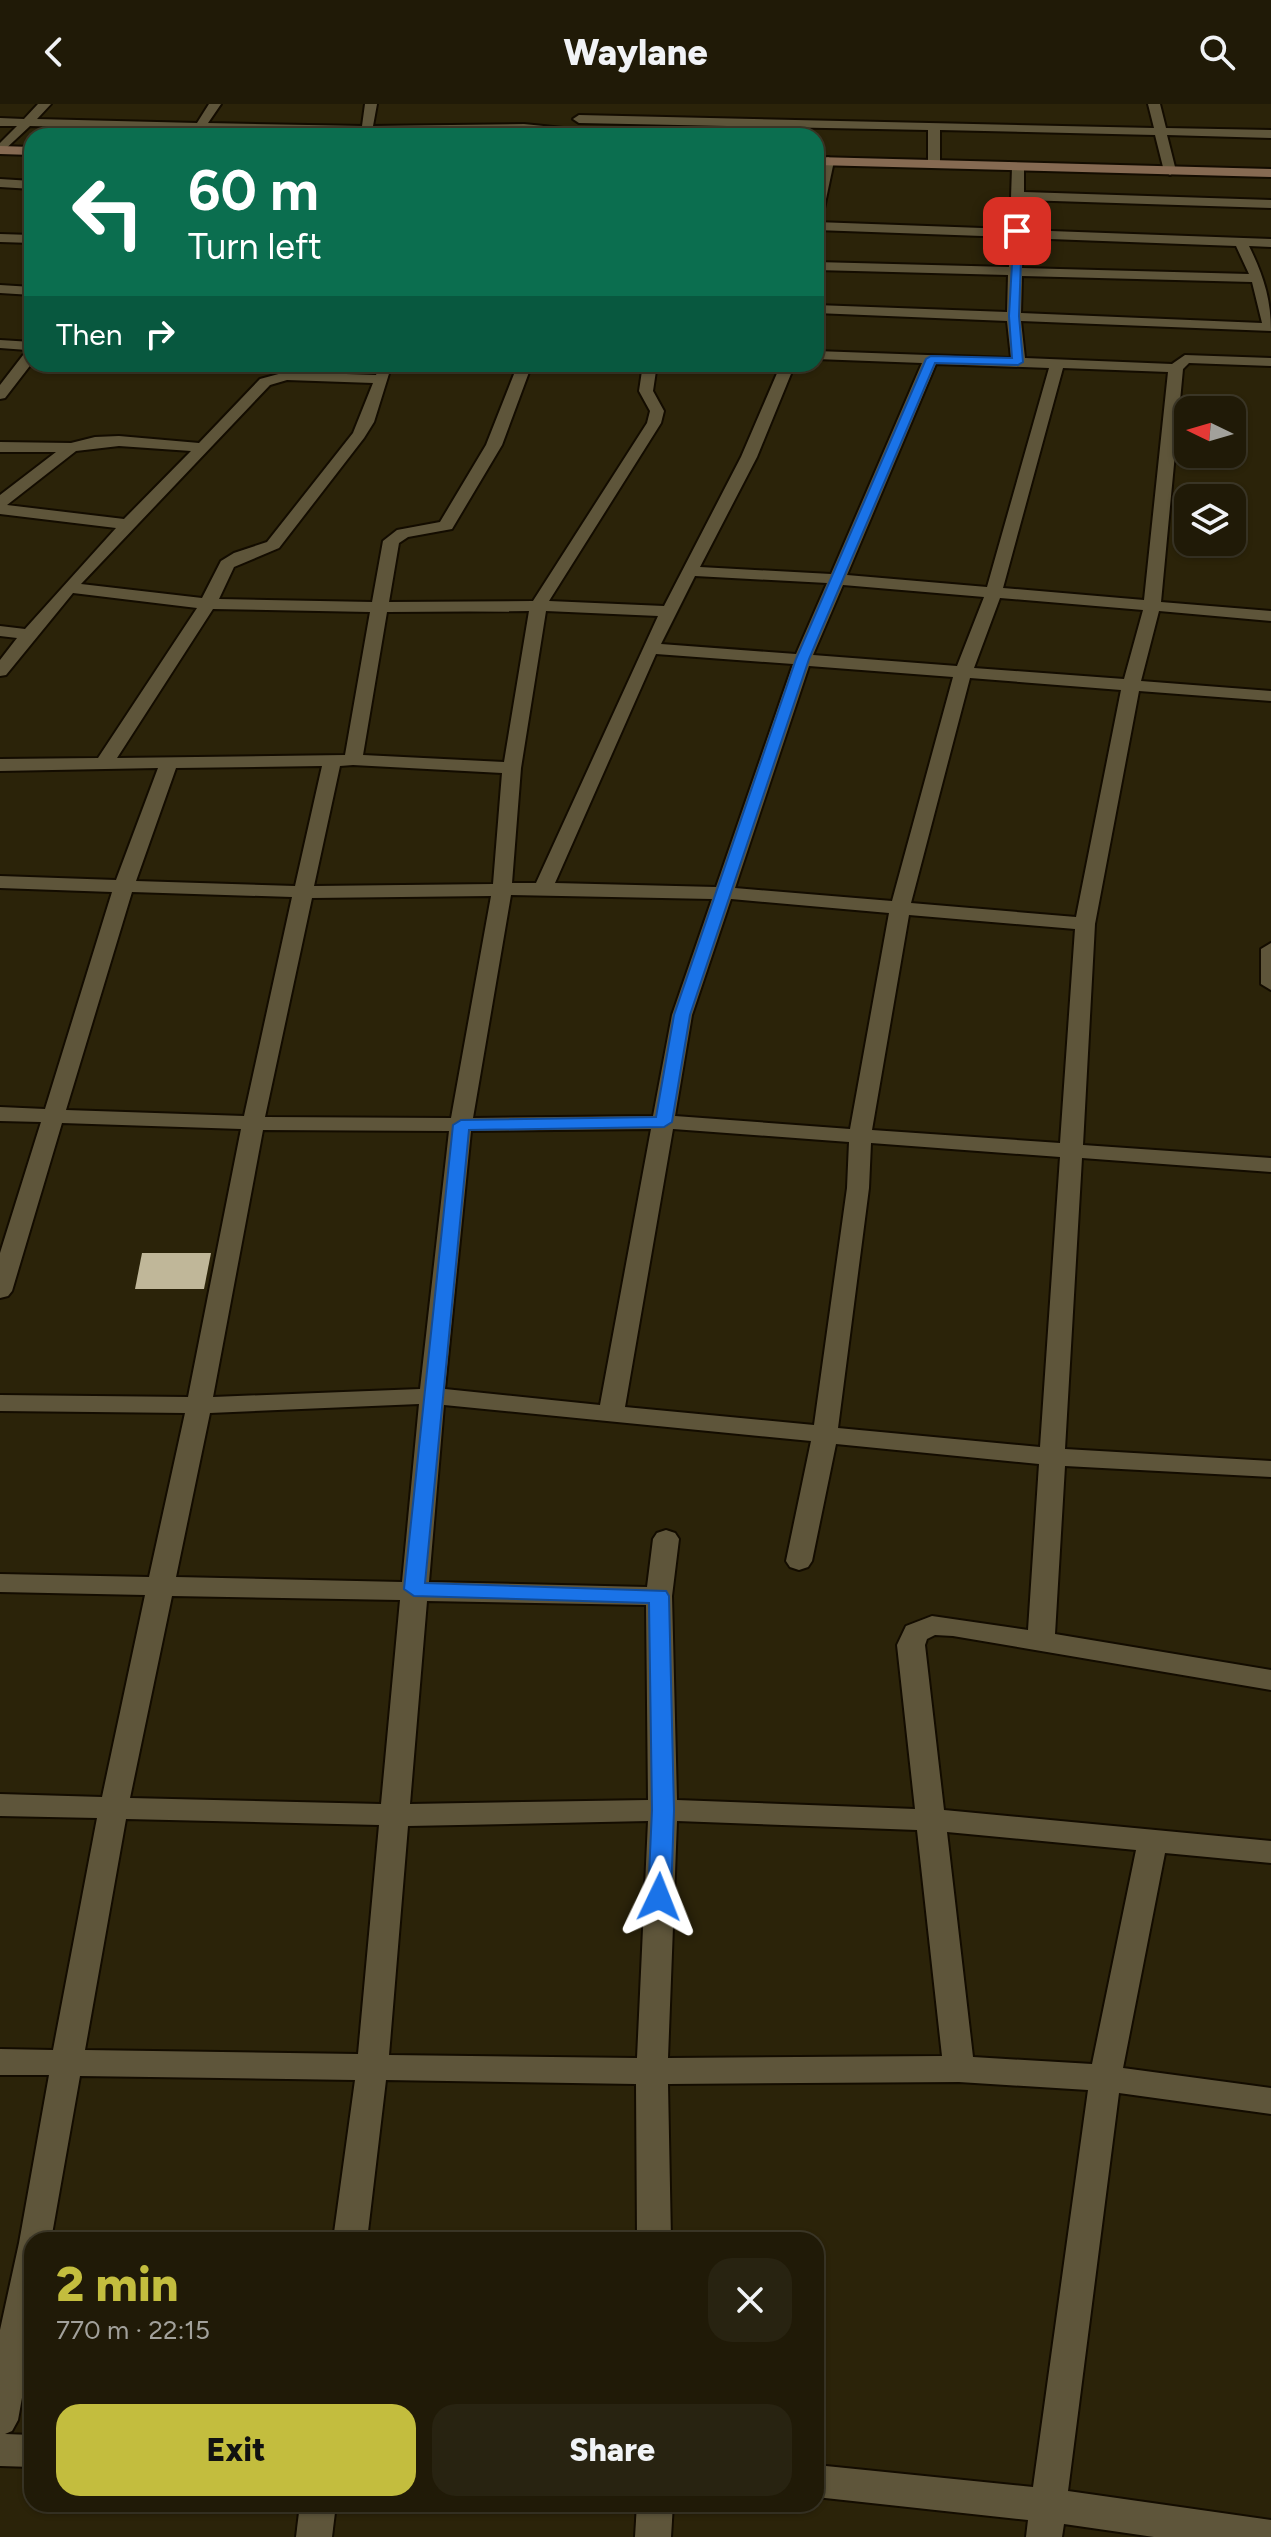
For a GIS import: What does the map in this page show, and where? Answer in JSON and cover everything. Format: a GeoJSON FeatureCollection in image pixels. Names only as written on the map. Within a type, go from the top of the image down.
{"type":"FeatureCollection","features":[{"type":"Feature","properties":{"kind":"main road"},"geometry":{"type":"LineString","coordinates":[[0,150],[24,151]]}},
{"type":"Feature","properties":{"kind":"main road"},"geometry":{"type":"LineString","coordinates":[[824,161],[1271,173]]}},
{"type":"Feature","properties":{"kind":"street"},"geometry":{"type":"LineString","coordinates":[[0,150],[45,104]]}},
{"type":"Feature","properties":{"kind":"street"},"geometry":{"type":"LineString","coordinates":[[200,128],[215,104]]}},
{"type":"Feature","properties":{"kind":"street"},"geometry":{"type":"LineString","coordinates":[[368,128],[371,104]]}},
{"type":"Feature","properties":{"kind":"street"},"geometry":{"type":"LineString","coordinates":[[575,128],[585,104]]}},
{"type":"Feature","properties":{"kind":"street"},"geometry":{"type":"LineString","coordinates":[[1154,104],[1170,171]]}},
{"type":"Feature","properties":{"kind":"street"},"geometry":{"type":"LineString","coordinates":[[579,119],[1271,134]]}},
{"type":"Feature","properties":{"kind":"street"},"geometry":{"type":"LineString","coordinates":[[0,122],[121,128]]}},
{"type":"Feature","properties":{"kind":"street"},"geometry":{"type":"LineString","coordinates":[[934,129],[934,164]]}},
{"type":"Feature","properties":{"kind":"street"},"geometry":{"type":"LineString","coordinates":[[1018,167],[1014,316],[1018,362]]}},
{"type":"Feature","properties":{"kind":"street"},"geometry":{"type":"LineString","coordinates":[[0,183],[24,184]]}},
{"type":"Feature","properties":{"kind":"street"},"geometry":{"type":"LineString","coordinates":[[1017,196],[1271,204]]}},
{"type":"Feature","properties":{"kind":"street"},"geometry":{"type":"LineString","coordinates":[[824,226],[1017,231],[1271,243]]}},
{"type":"Feature","properties":{"kind":"street"},"geometry":{"type":"LineString","coordinates":[[0,238],[24,239]]}},
{"type":"Feature","properties":{"kind":"street"},"geometry":{"type":"LineString","coordinates":[[824,309],[1270,330],[1258,278],[1240,241]]}},
{"type":"Feature","properties":{"kind":"street"},"geometry":{"type":"LineString","coordinates":[[824,266],[1258,278]]}},
{"type":"Feature","properties":{"kind":"street"},"geometry":{"type":"LineString","coordinates":[[0,289],[24,290]]}},
{"type":"Feature","properties":{"kind":"street"},"geometry":{"type":"LineString","coordinates":[[0,344],[24,346]]}},
{"type":"Feature","properties":{"kind":"street"},"geometry":{"type":"LineString","coordinates":[[824,355],[1176,368]]}},
{"type":"Feature","properties":{"kind":"street"},"geometry":{"type":"LineString","coordinates":[[611,1413],[682,1015],[803,659],[931,359]]}},
{"type":"Feature","properties":{"kind":"street"},"geometry":{"type":"LineString","coordinates":[[1041,1642],[1085,924],[1131,686],[1152,606],[1176,368],[1185,359],[1271,362]]}},
{"type":"Feature","properties":{"kind":"street"},"geometry":{"type":"LineString","coordinates":[[0,394],[24,363]]}},
{"type":"Feature","properties":{"kind":"street"},"geometry":{"type":"LineString","coordinates":[[799,1561],[825,1434],[858,1188],[860,1136],[900,909],[963,673],[994,592],[1057,364]]}},
{"type":"Feature","properties":{"kind":"street"},"geometry":{"type":"LineString","coordinates":[[0,671],[69,588],[270,379],[384,372],[367,422],[359,435],[273,545],[240,556],[227,564],[208,604],[105,762]]}},
{"type":"Feature","properties":{"kind":"street"},"geometry":{"type":"LineString","coordinates":[[36,2232],[114,1806],[199,1405],[253,1123],[305,892],[382,607],[391,541],[403,533],[446,526],[494,445],[522,372]]}},
{"type":"Feature","properties":{"kind":"street"},"geometry":{"type":"LineString","coordinates":[[351,2232],[372,2069],[432,1396],[461,1125],[502,890],[512,768],[538,606],[654,423],[657,411],[646,391],[649,372]]}},
{"type":"Feature","properties":{"kind":"street"},"geometry":{"type":"LineString","coordinates":[[543,889],[650,648],[749,457],[785,372]]}},
{"type":"Feature","properties":{"kind":"street"},"geometry":{"type":"LineString","coordinates":[[0,447],[71,448],[95,442],[119,441],[205,448]]}},
{"type":"Feature","properties":{"kind":"street"},"geometry":{"type":"LineString","coordinates":[[0,506],[71,448]]}},
{"type":"Feature","properties":{"kind":"street"},"geometry":{"type":"LineString","coordinates":[[0,506],[131,525]]}},
{"type":"Feature","properties":{"kind":"street"},"geometry":{"type":"LineString","coordinates":[[691,571],[836,579],[1271,616]]}},
{"type":"Feature","properties":{"kind":"street"},"geometry":{"type":"LineString","coordinates":[[69,588],[208,604],[538,606],[669,611]]}},
{"type":"Feature","properties":{"kind":"street"},"geometry":{"type":"LineString","coordinates":[[0,631],[28,634]]}},
{"type":"Feature","properties":{"kind":"street"},"geometry":{"type":"LineString","coordinates":[[650,648],[1271,696]]}},
{"type":"Feature","properties":{"kind":"street"},"geometry":{"type":"LineString","coordinates":[[0,765],[342,760],[512,768]]}},
{"type":"Feature","properties":{"kind":"street"},"geometry":{"type":"LineString","coordinates":[[0,1291],[124,886],[169,762]]}},
{"type":"Feature","properties":{"kind":"street"},"geometry":{"type":"LineString","coordinates":[[0,882],[305,892],[543,889],[725,893],[1085,924]]}},
{"type":"Feature","properties":{"kind":"street"},"geometry":{"type":"LineString","coordinates":[[1271,949],[1271,984]]}},
{"type":"Feature","properties":{"kind":"street"},"geometry":{"type":"LineString","coordinates":[[0,1114],[253,1123],[461,1125],[664,1122],[1271,1165]]}},
{"type":"Feature","properties":{"kind":"street"},"geometry":{"type":"LineString","coordinates":[[0,1403],[199,1405],[432,1396],[1054,1457],[1271,1469]]}},
{"type":"Feature","properties":{"kind":"street"},"geometry":{"type":"LineString","coordinates":[[654,2232],[652,2071],[663,1810],[659,1596],[666,1539]]}},
{"type":"Feature","properties":{"kind":"street"},"geometry":{"type":"LineString","coordinates":[[0,1583],[659,1596]]}},
{"type":"Feature","properties":{"kind":"street"},"geometry":{"type":"LineString","coordinates":[[959,2069],[911,1645],[916,1633],[932,1625],[1271,1680]]}},
{"type":"Feature","properties":{"kind":"street"},"geometry":{"type":"LineString","coordinates":[[0,1805],[394,1815],[663,1810],[931,1820],[1271,1852]]}},
{"type":"Feature","properties":{"kind":"street"},"geometry":{"type":"LineString","coordinates":[[1046,2521],[1105,2078],[1152,1842]]}},
{"type":"Feature","properties":{"kind":"street"},"geometry":{"type":"LineString","coordinates":[[0,2062],[372,2069],[959,2069],[1105,2078],[1271,2101]]}},
{"type":"Feature","properties":{"kind":"street"},"geometry":{"type":"LineString","coordinates":[[0,2420],[24,2293]]}},
{"type":"Feature","properties":{"kind":"street"},"geometry":{"type":"LineString","coordinates":[[0,2450],[24,2451]]}},
{"type":"Feature","properties":{"kind":"street"},"geometry":{"type":"LineString","coordinates":[[824,2482],[1046,2521],[1271,2537]]}},
{"type":"Feature","properties":{"kind":"street"},"geometry":{"type":"LineString","coordinates":[[314,2537],[317,2512]]}},
{"type":"Feature","properties":{"kind":"street"},"geometry":{"type":"LineString","coordinates":[[653,2537],[655,2512]]}},
{"type":"Feature","properties":{"kind":"building"},"geometry":{"type":"Polygon","coordinates":[[[142,1253],[211,1253],[204,1289],[135,1289],[142,1253]]]}},
{"type":"Feature","properties":{"kind":"route"},"geometry":{"type":"LineString","coordinates":[[659,1897],[663,1810],[659,1596],[414,1589],[461,1125],[664,1122],[682,1015],[803,659],[931,359],[1018,362],[1014,316],[1017,231]]}}]}
